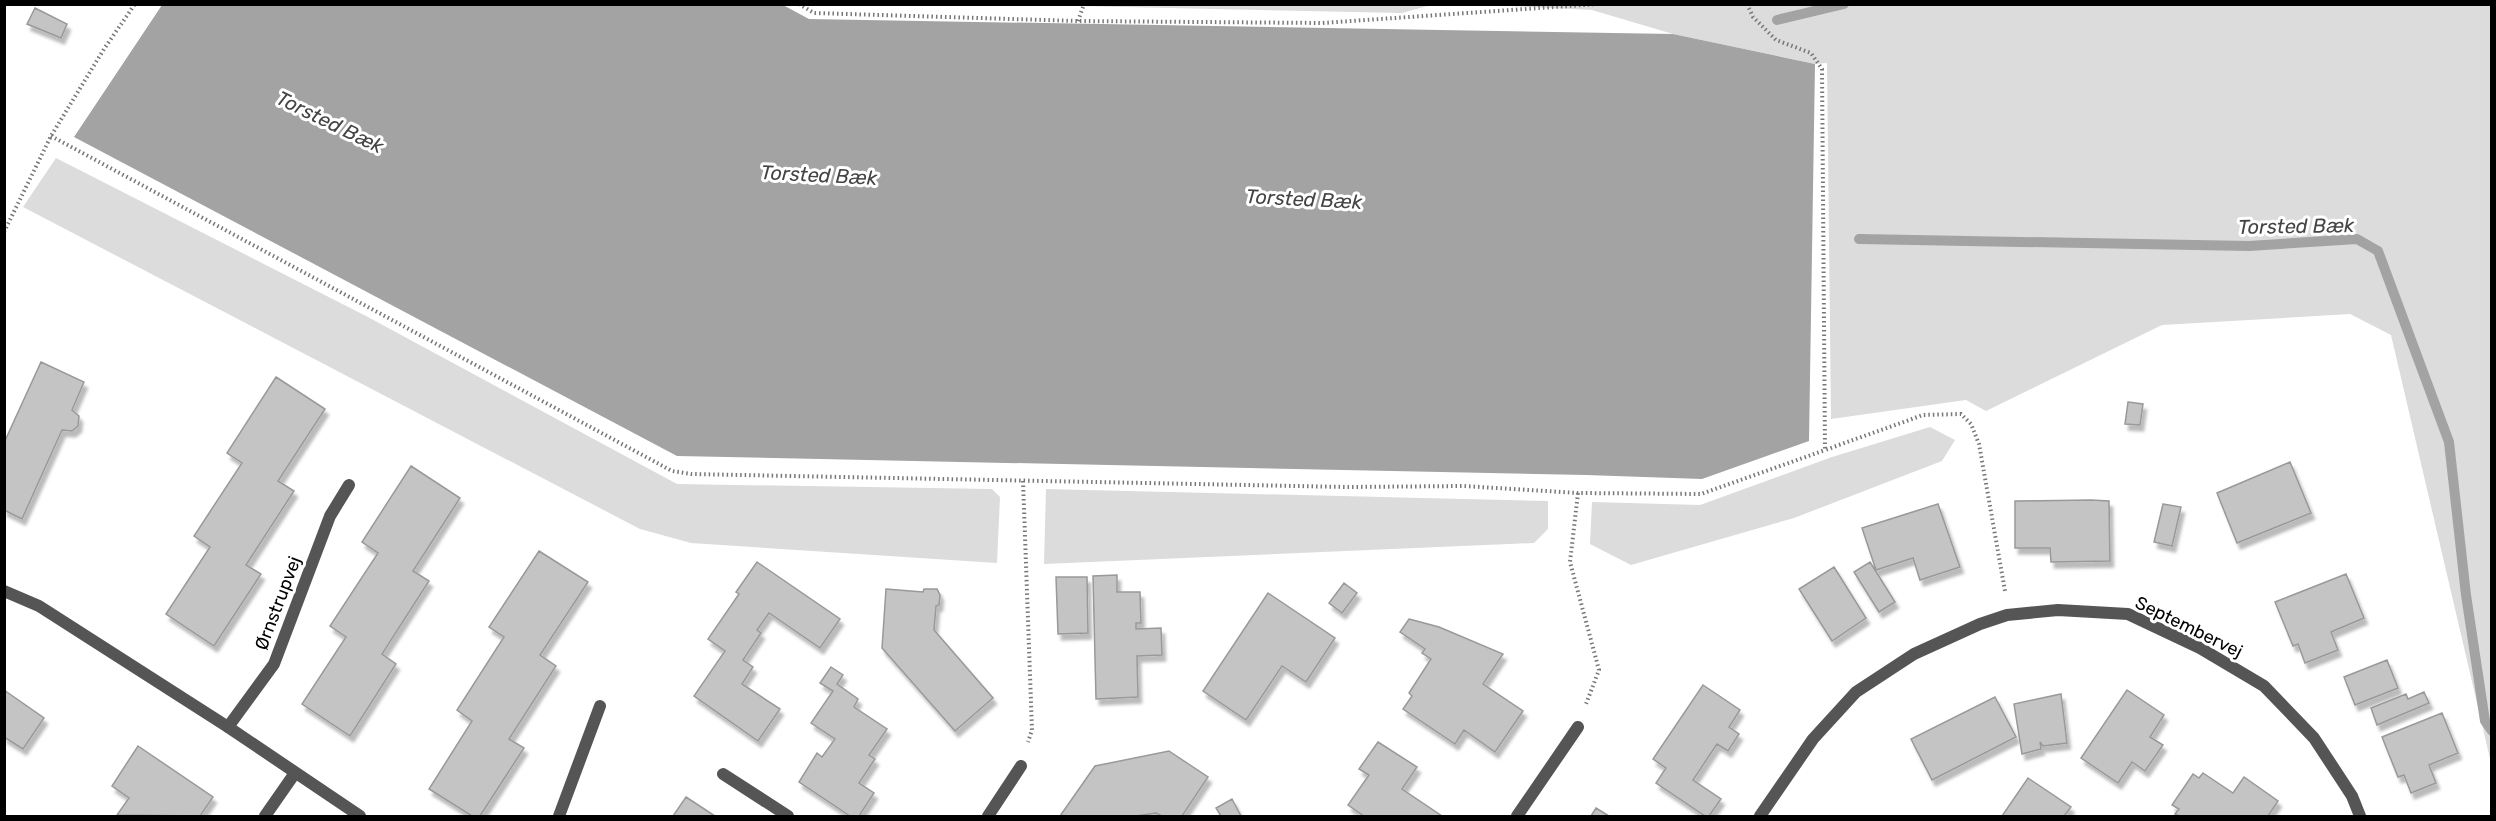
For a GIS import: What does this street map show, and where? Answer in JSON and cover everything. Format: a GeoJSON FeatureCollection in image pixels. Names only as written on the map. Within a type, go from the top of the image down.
{"type":"FeatureCollection","features":[{"type":"Feature","properties":{"kind":"street","name":"Ørnstrupvej"},"geometry":{"type":"LineString","coordinates":[[228,727],[274,664],[330,516],[349,485]]}},
{"type":"Feature","properties":{"kind":"street"},"geometry":{"type":"LineString","coordinates":[[4,591],[39,606],[228,727],[360,816]]}},
{"type":"Feature","properties":{"kind":"street","name":"Septembervej"},"geometry":{"type":"LineString","coordinates":[[1760,816],[1813,739],[1856,692],[1914,654],[2007,615],[2058,610],[2128,614],[2200,648],[2264,686],[2305,729],[2352,796],[2360,816]]}},
{"type":"Feature","properties":{"kind":"street"},"geometry":{"type":"LineString","coordinates":[[559,816],[600,706]]}},
{"type":"Feature","properties":{"kind":"street"},"geometry":{"type":"LineString","coordinates":[[1517,816],[1578,727]]}},
{"type":"Feature","properties":{"kind":"street"},"geometry":{"type":"LineString","coordinates":[[988,816],[1022,766]]}},
{"type":"Feature","properties":{"kind":"street"},"geometry":{"type":"LineString","coordinates":[[265,816],[295,773]]}},
{"type":"Feature","properties":{"kind":"street"},"geometry":{"type":"LineString","coordinates":[[723,774],[788,816]]}},
{"type":"Feature","properties":{"kind":"path"},"geometry":{"type":"LineString","coordinates":[[4,232],[51,136],[104,49],[135,4]]}},
{"type":"Feature","properties":{"kind":"path"},"geometry":{"type":"LineString","coordinates":[[799,4],[814,13],[1078,21],[1322,24],[1598,4]]}},
{"type":"Feature","properties":{"kind":"path"},"geometry":{"type":"LineString","coordinates":[[1078,21],[1084,4]]}},
{"type":"Feature","properties":{"kind":"path"},"geometry":{"type":"LineString","coordinates":[[1747,4],[1753,17],[1776,40],[1811,53],[1822,69],[1825,450]]}},
{"type":"Feature","properties":{"kind":"path"},"geometry":{"type":"LineString","coordinates":[[51,136],[672,471],[691,474],[1023,481],[1464,486],[1578,493],[1701,494],[1923,415],[1961,414],[1971,424],[1979,444],[2005,585],[2007,615]]}},
{"type":"Feature","properties":{"kind":"path"},"geometry":{"type":"LineString","coordinates":[[1022,766],[1032,730],[1023,481]]}},
{"type":"Feature","properties":{"kind":"path"},"geometry":{"type":"LineString","coordinates":[[1578,493],[1570,562],[1599,670],[1578,727]]}},
{"type":"Feature","properties":{"kind":"shaded area"},"geometry":{"type":"Polygon","coordinates":[[[1431,4],[1402,13],[1033,5],[1431,4]]]}},
{"type":"Feature","properties":{"kind":"shaded area"},"geometry":{"type":"Polygon","coordinates":[[[1487,5],[2491,5],[2491,763],[2391,335],[2350,314],[2162,325],[1986,411],[1966,400],[1831,419],[1827,63],[1815,64],[1673,34],[1592,10],[1487,5]]]}},
{"type":"Feature","properties":{"kind":"shaded area"},"geometry":{"type":"Polygon","coordinates":[[[56,158],[366,316],[677,484],[992,489],[1000,497],[997,563],[691,543],[640,529],[23,207],[56,158]]]}},
{"type":"Feature","properties":{"kind":"shaded area"},"geometry":{"type":"Polygon","coordinates":[[[1930,427],[1955,440],[1942,461],[1794,518],[1631,565],[1590,544],[1592,502],[1700,505],[1832,457],[1930,427]]]}},
{"type":"Feature","properties":{"kind":"shaded area"},"geometry":{"type":"Polygon","coordinates":[[[1046,489],[1548,501],[1548,529],[1534,543],[1044,564],[1046,489]]]}},
{"type":"Feature","properties":{"kind":"water"},"geometry":{"type":"Polygon","coordinates":[[[781,4],[809,19],[1673,34],[1815,64],[1809,441],[1702,479],[677,456],[74,137],[162,5],[781,4]]]}},
{"type":"Feature","properties":{"kind":"building"},"geometry":{"type":"Polygon","coordinates":[[[35,8],[67,24],[61,38],[27,24],[35,8]]]}},
{"type":"Feature","properties":{"kind":"building"},"geometry":{"type":"Polygon","coordinates":[[[41,362],[84,382],[72,410],[79,416],[78,426],[72,431],[62,430],[22,519],[4,510],[4,443],[41,362]]]}},
{"type":"Feature","properties":{"kind":"building"},"geometry":{"type":"Polygon","coordinates":[[[276,377],[325,409],[278,481],[294,491],[246,565],[261,574],[214,646],[166,614],[210,547],[194,536],[242,463],[227,453],[276,377]]]}},
{"type":"Feature","properties":{"kind":"building"},"geometry":{"type":"Polygon","coordinates":[[[2128,402],[2143,404],[2140,425],[2125,424],[2128,402]]]}},
{"type":"Feature","properties":{"kind":"building"},"geometry":{"type":"Polygon","coordinates":[[[2290,462],[2311,513],[2237,543],[2217,493],[2290,462]]]}},
{"type":"Feature","properties":{"kind":"building"},"geometry":{"type":"Polygon","coordinates":[[[411,466],[460,498],[413,571],[429,581],[382,654],[396,664],[350,736],[302,704],[346,637],[330,626],[378,553],[362,542],[411,466]]]}},
{"type":"Feature","properties":{"kind":"building"},"geometry":{"type":"Polygon","coordinates":[[[2015,501],[2109,501],[2110,561],[2051,562],[2050,548],[2015,548],[2015,501]]]}},
{"type":"Feature","properties":{"kind":"building"},"geometry":{"type":"Polygon","coordinates":[[[1938,504],[1960,567],[1920,580],[1913,558],[1876,570],[1862,528],[1938,504]]]}},
{"type":"Feature","properties":{"kind":"building"},"geometry":{"type":"Polygon","coordinates":[[[2163,504],[2181,507],[2172,546],[2154,542],[2163,504]]]}},
{"type":"Feature","properties":{"kind":"building"},"geometry":{"type":"Polygon","coordinates":[[[539,551],[588,582],[540,655],[556,666],[509,739],[524,748],[480,816],[472,816],[429,789],[472,721],[457,710],[504,637],[489,627],[539,551]]]}},
{"type":"Feature","properties":{"kind":"building"},"geometry":{"type":"Polygon","coordinates":[[[757,562],[840,619],[820,648],[769,613],[757,630],[761,633],[743,660],[753,667],[742,684],[780,709],[758,741],[694,696],[725,651],[708,639],[739,594],[736,592],[757,562]]]}},
{"type":"Feature","properties":{"kind":"building"},"geometry":{"type":"Polygon","coordinates":[[[1870,562],[1895,602],[1879,612],[1854,572],[1870,562]]]}},
{"type":"Feature","properties":{"kind":"building"},"geometry":{"type":"Polygon","coordinates":[[[1834,567],[1866,618],[1832,641],[1799,589],[1834,567]]]}},
{"type":"Feature","properties":{"kind":"building"},"geometry":{"type":"Polygon","coordinates":[[[2346,574],[2364,618],[2331,632],[2338,650],[2305,663],[2298,644],[2293,646],[2275,602],[2346,574]]]}},
{"type":"Feature","properties":{"kind":"building"},"geometry":{"type":"Polygon","coordinates":[[[1117,575],[1117,592],[1140,592],[1141,623],[1136,623],[1136,629],[1161,628],[1162,655],[1137,656],[1138,697],[1096,699],[1093,576],[1117,575]]]}},
{"type":"Feature","properties":{"kind":"building"},"geometry":{"type":"Polygon","coordinates":[[[1056,577],[1087,577],[1088,633],[1058,634],[1056,577]]]}},
{"type":"Feature","properties":{"kind":"building"},"geometry":{"type":"Polygon","coordinates":[[[1344,583],[1357,593],[1342,613],[1329,603],[1344,583]]]}},
{"type":"Feature","properties":{"kind":"building"},"geometry":{"type":"Polygon","coordinates":[[[886,589],[923,592],[924,589],[937,589],[940,595],[939,605],[936,606],[934,630],[993,698],[955,731],[882,648],[886,589]]]}},
{"type":"Feature","properties":{"kind":"building"},"geometry":{"type":"Polygon","coordinates":[[[1268,593],[1335,638],[1306,682],[1282,666],[1246,720],[1203,691],[1268,593]]]}},
{"type":"Feature","properties":{"kind":"building"},"geometry":{"type":"Polygon","coordinates":[[[1409,619],[1439,627],[1503,654],[1483,684],[1523,711],[1495,752],[1464,730],[1455,744],[1403,709],[1412,696],[1409,693],[1431,659],[1422,653],[1425,649],[1400,632],[1409,619]]]}},
{"type":"Feature","properties":{"kind":"building"},"geometry":{"type":"Polygon","coordinates":[[[2387,660],[2398,688],[2355,705],[2344,677],[2387,660]]]}},
{"type":"Feature","properties":{"kind":"building"},"geometry":{"type":"Polygon","coordinates":[[[831,667],[843,675],[837,684],[858,699],[854,707],[887,729],[869,755],[875,759],[859,783],[874,793],[859,816],[850,816],[799,782],[817,753],[822,757],[835,739],[811,723],[833,691],[820,683],[831,667]]]}},
{"type":"Feature","properties":{"kind":"building"},"geometry":{"type":"Polygon","coordinates":[[[1703,685],[1740,710],[1729,727],[1739,734],[1728,751],[1717,744],[1693,780],[1721,799],[1709,816],[1705,816],[1656,783],[1666,768],[1653,759],[1703,685]]]}},
{"type":"Feature","properties":{"kind":"building"},"geometry":{"type":"Polygon","coordinates":[[[4,690],[44,718],[23,749],[4,737],[4,690]]]}},
{"type":"Feature","properties":{"kind":"building"},"geometry":{"type":"Polygon","coordinates":[[[2127,690],[2164,715],[2150,737],[2163,745],[2145,771],[2132,762],[2118,783],[2081,758],[2127,690]]]}},
{"type":"Feature","properties":{"kind":"building"},"geometry":{"type":"Polygon","coordinates":[[[2424,692],[2429,703],[2377,725],[2371,708],[2406,694],[2408,699],[2424,692]]]}},
{"type":"Feature","properties":{"kind":"building"},"geometry":{"type":"Polygon","coordinates":[[[2061,694],[2067,743],[2043,746],[2040,742],[2041,749],[2022,754],[2014,704],[2061,694]]]}},
{"type":"Feature","properties":{"kind":"building"},"geometry":{"type":"Polygon","coordinates":[[[1995,697],[2016,737],[1932,780],[1911,739],[1995,697]]]}},
{"type":"Feature","properties":{"kind":"building"},"geometry":{"type":"Polygon","coordinates":[[[2442,713],[2458,753],[2429,765],[2436,783],[2411,793],[2404,775],[2398,777],[2382,737],[2442,713]]]}},
{"type":"Feature","properties":{"kind":"building"},"geometry":{"type":"Polygon","coordinates":[[[1378,742],[1417,767],[1402,789],[1442,816],[1364,816],[1348,805],[1369,775],[1359,769],[1378,742]]]}},
{"type":"Feature","properties":{"kind":"building"},"geometry":{"type":"Polygon","coordinates":[[[138,746],[213,797],[200,816],[117,815],[129,798],[112,786],[138,746]]]}},
{"type":"Feature","properties":{"kind":"building"},"geometry":{"type":"Polygon","coordinates":[[[1169,751],[1208,777],[1182,816],[1162,816],[1156,813],[1136,816],[1060,816],[1095,766],[1169,751]]]}},
{"type":"Feature","properties":{"kind":"building"},"geometry":{"type":"Polygon","coordinates":[[[2203,773],[2233,793],[2244,777],[2278,801],[2268,816],[2179,816],[2175,814],[2179,809],[2172,805],[2193,774],[2199,778],[2203,773]]]}},
{"type":"Feature","properties":{"kind":"building"},"geometry":{"type":"Polygon","coordinates":[[[2028,778],[2071,807],[2064,816],[2002,816],[2028,778]]]}},
{"type":"Feature","properties":{"kind":"building"},"geometry":{"type":"Polygon","coordinates":[[[686,797],[715,816],[673,816],[686,797]]]}},
{"type":"Feature","properties":{"kind":"building"},"geometry":{"type":"Polygon","coordinates":[[[1232,799],[1241,816],[1221,816],[1216,808],[1232,799]]]}},
{"type":"Feature","properties":{"kind":"building"},"geometry":{"type":"Polygon","coordinates":[[[1596,808],[1609,816],[1591,816],[1596,808]]]}},
{"type":"Feature","properties":{"kind":"waterway"},"geometry":{"type":"LineString","coordinates":[[1777,20],[1844,4]]}},
{"type":"Feature","properties":{"kind":"waterway","name":"Torsted Bæk"},"geometry":{"type":"LineString","coordinates":[[1859,239],[2249,246],[2357,239],[2378,251],[2449,442],[2466,595],[2485,721],[2492,731]]}}]}
